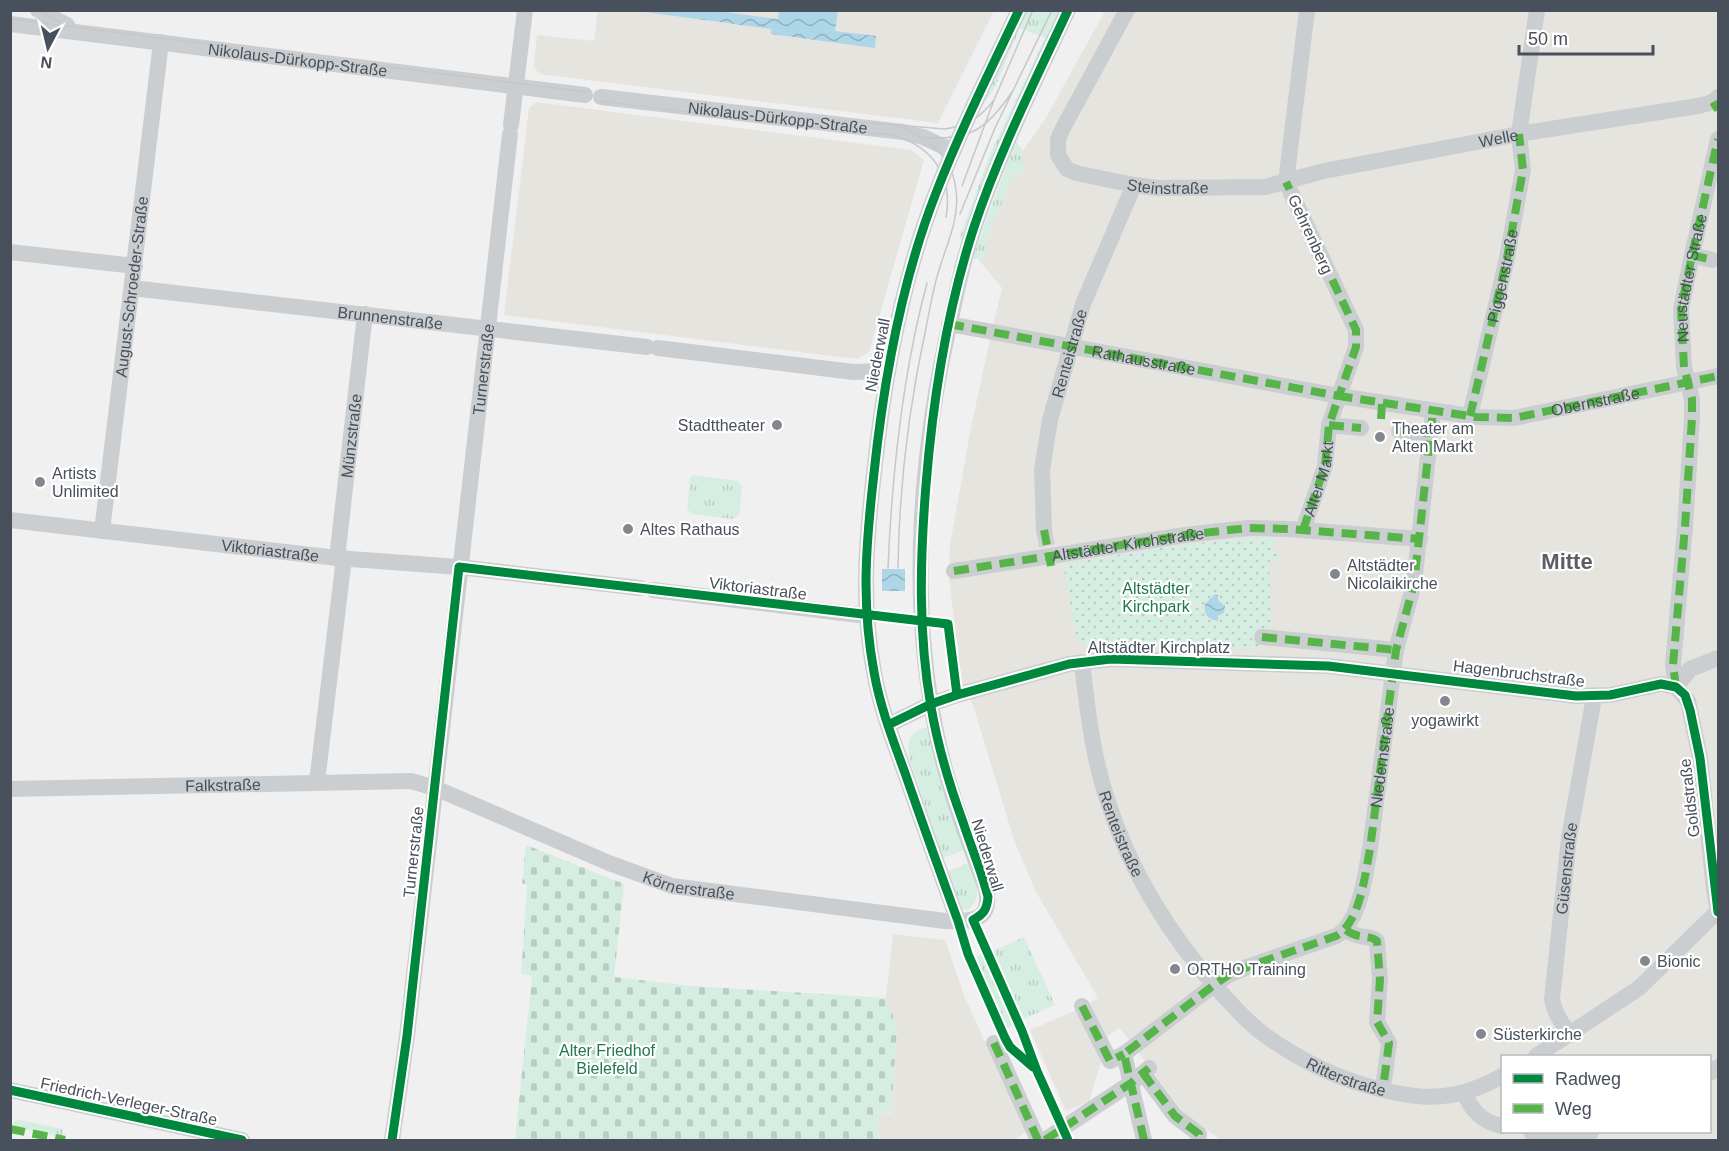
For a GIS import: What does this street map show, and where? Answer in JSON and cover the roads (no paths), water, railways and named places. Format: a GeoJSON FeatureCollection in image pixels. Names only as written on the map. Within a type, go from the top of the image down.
{"type":"FeatureCollection","features":[{"type":"Feature","properties":{"kind":"street"},"geometry":{"type":"LineString","coordinates":[[38,10],[58,22],[90,34]]}},
{"type":"Feature","properties":{"kind":"street","name":"Turnerstraße"},"geometry":{"type":"LineString","coordinates":[[392,1140],[407,1036],[459,567],[525,10]]}},
{"type":"Feature","properties":{"kind":"street","name":"Niederwall"},"geometry":{"type":"LineString","coordinates":[[1019,10],[935,194],[905,291],[888,371],[878,438],[864,572],[866,616],[874,673],[888,725],[966,921],[982,915],[987,907],[988,897],[944,765],[931,704],[921,622],[923,516],[935,399],[949,324],[971,238],[985,197],[1014,125],[1068,10]]}},
{"type":"Feature","properties":{"kind":"street","name":"Steinstraße"},"geometry":{"type":"LineString","coordinates":[[1127,10],[1058,139],[1058,155],[1067,169],[1076,173],[1157,188],[1265,186],[1286,182]]}},
{"type":"Feature","properties":{"kind":"street","name":"Gehrenberg"},"geometry":{"type":"LineString","coordinates":[[1307,10],[1286,182],[1356,330],[1356,347]]}},
{"type":"Feature","properties":{"kind":"street","name":"Piggenstraße"},"geometry":{"type":"LineString","coordinates":[[1470,416],[1507,258],[1523,170],[1519,134],[1537,10]]}},
{"type":"Feature","properties":{"kind":"street","name":"Nikolaus-Dürkopp-Straße"},"geometry":{"type":"LineString","coordinates":[[10,24],[903,132],[923,137],[953,151]]}},
{"type":"Feature","properties":{"kind":"street","name":"August-Schroeder-Straße"},"geometry":{"type":"LineString","coordinates":[[102,531],[161,42]]}},
{"type":"Feature","properties":{"kind":"street","name":"Welle"},"geometry":{"type":"LineString","coordinates":[[1286,182],[1324,171],[1519,134],[1717,103]]}},
{"type":"Feature","properties":{"kind":"street","name":"Neustädter Straße"},"geometry":{"type":"LineString","coordinates":[[1688,381],[1684,367],[1681,309],[1719,139]]}},
{"type":"Feature","properties":{"kind":"street","name":"Renteistraße"},"geometry":{"type":"LineString","coordinates":[[1048,550],[1042,470],[1046,443],[1083,304],[1134,185]]}},
{"type":"Feature","properties":{"kind":"street"},"geometry":{"type":"LineString","coordinates":[[10,252],[135,266]]}},
{"type":"Feature","properties":{"kind":"street"},"geometry":{"type":"LineString","coordinates":[[1692,255],[1712,260]]}},
{"type":"Feature","properties":{"kind":"street","name":"Brunnenstraße"},"geometry":{"type":"LineString","coordinates":[[132,288],[853,372],[888,371]]}},
{"type":"Feature","properties":{"kind":"street","name":"Münzstraße"},"geometry":{"type":"LineString","coordinates":[[317,782],[365,314]]}},
{"type":"Feature","properties":{"kind":"street","name":"Rathausstraße"},"geometry":{"type":"LineString","coordinates":[[949,324],[1339,396]]}},
{"type":"Feature","properties":{"kind":"street","name":"Alter Markt"},"geometry":{"type":"LineString","coordinates":[[1303,530],[1325,466],[1329,425],[1356,347]]}},
{"type":"Feature","properties":{"kind":"street","name":"Obernstraße"},"geometry":{"type":"LineString","coordinates":[[1470,416],[1496,418],[1529,416],[1719,376]]}},
{"type":"Feature","properties":{"kind":"street","name":"Goldstraße"},"geometry":{"type":"LineString","coordinates":[[1688,381],[1692,399],[1692,418],[1673,665],[1676,687],[1688,701],[1700,758],[1718,912]]}},
{"type":"Feature","properties":{"kind":"street"},"geometry":{"type":"LineString","coordinates":[[1339,396],[1381,411],[1433,411],[1470,416]]}},
{"type":"Feature","properties":{"kind":"street","name":"Niedernstraße"},"geometry":{"type":"LineString","coordinates":[[1346,930],[1351,923],[1361,893],[1370,849],[1396,650],[1407,583],[1420,539],[1421,464],[1430,433],[1433,411]]}},
{"type":"Feature","properties":{"kind":"street","name":"Alter Markt"},"geometry":{"type":"LineString","coordinates":[[1329,425],[1361,428]]}},
{"type":"Feature","properties":{"kind":"street"},"geometry":{"type":"LineString","coordinates":[[1399,431],[1430,433]]}},
{"type":"Feature","properties":{"kind":"street","name":"Viktoriastraße"},"geometry":{"type":"LineString","coordinates":[[10,520],[341,558],[459,567],[859,615]]}},
{"type":"Feature","properties":{"kind":"street","name":"Altstädter Kirchstraße"},"geometry":{"type":"LineString","coordinates":[[954,571],[1048,550],[1185,540],[1216,531],[1267,533],[1303,530],[1420,539]]}},
{"type":"Feature","properties":{"kind":"street"},"geometry":{"type":"LineString","coordinates":[[1262,637],[1396,650]]}},
{"type":"Feature","properties":{"kind":"street"},"geometry":{"type":"LineString","coordinates":[[1676,687],[1690,669],[1719,658]]}},
{"type":"Feature","properties":{"kind":"street","name":"Altstädter Kirchplatz"},"geometry":{"type":"LineString","coordinates":[[931,704],[1082,662],[1119,659],[1328,666],[1393,673]]}},
{"type":"Feature","properties":{"kind":"street","name":"Renteistraße"},"geometry":{"type":"LineString","coordinates":[[1082,662],[1090,730],[1113,816],[1144,886],[1186,949],[1214,985]]}},
{"type":"Feature","properties":{"kind":"street","name":"Hagenbruchstraße"},"geometry":{"type":"LineString","coordinates":[[1393,673],[1594,697],[1661,684],[1676,687]]}},
{"type":"Feature","properties":{"kind":"street","name":"Güsenstraße"},"geometry":{"type":"LineString","coordinates":[[1570,1035],[1560,1021],[1552,999],[1569,838],[1594,697]]}},
{"type":"Feature","properties":{"kind":"street"},"geometry":{"type":"LineString","coordinates":[[888,725],[931,704]]}},
{"type":"Feature","properties":{"kind":"street","name":"Falkstraße"},"geometry":{"type":"LineString","coordinates":[[10,789],[411,781],[435,788]]}},
{"type":"Feature","properties":{"kind":"street","name":"Körnerstraße"},"geometry":{"type":"LineString","coordinates":[[435,788],[629,871],[672,886],[966,921]]}},
{"type":"Feature","properties":{"kind":"street"},"geometry":{"type":"LineString","coordinates":[[1538,1055],[1639,988],[1718,912]]}},
{"type":"Feature","properties":{"kind":"street"},"geometry":{"type":"LineString","coordinates":[[1082,1006],[1110,1061],[1129,1050],[1230,974],[1336,936],[1346,930],[1354,936],[1372,938],[1377,941],[1380,979],[1377,1022],[1389,1042],[1384,1081]]}},
{"type":"Feature","properties":{"kind":"street","name":"Ritterstraße"},"geometry":{"type":"LineString","coordinates":[[1214,985],[1267,1038],[1297,1056],[1365,1085],[1436,1098],[1466,1094],[1501,1077]]}},
{"type":"Feature","properties":{"kind":"street"},"geometry":{"type":"LineString","coordinates":[[994,1043],[1038,1140]]}},
{"type":"Feature","properties":{"kind":"street"},"geometry":{"type":"LineString","coordinates":[[1129,1050],[1141,1074],[1175,1116],[1199,1134],[1198,1140]]}},
{"type":"Feature","properties":{"kind":"street"},"geometry":{"type":"LineString","coordinates":[[1045,1140],[1141,1074]]}},
{"type":"Feature","properties":{"kind":"street"},"geometry":{"type":"LineString","coordinates":[[1141,1074],[1144,1140]]}},
{"type":"Feature","properties":{"kind":"street","name":"Friedrich-Verleger-Straße"},"geometry":{"type":"LineString","coordinates":[[10,1090],[242,1140]]}},
{"type":"Feature","properties":{"kind":"street"},"geometry":{"type":"LineString","coordinates":[[1466,1094],[1475,1114],[1494,1125],[1501,1126]]}},
{"type":"Feature","properties":{"kind":"street"},"geometry":{"type":"LineString","coordinates":[[1547,1133],[1570,1136],[1586,1133]]}},
{"type":"Feature","properties":{"kind":"water"},"geometry":{"type":"Polygon","coordinates":[[[638,11],[717,11],[778,19],[779,11],[838,12],[835,31],[876,36],[875,48],[771,34],[771,29],[638,11]]]}},
{"type":"Feature","properties":{"kind":"water"},"geometry":{"type":"Polygon","coordinates":[[[882,569],[905,569],[905,591],[882,591],[882,569]]]}},
{"type":"Feature","properties":{"kind":"water"},"geometry":{"type":"Polygon","coordinates":[[[1214,595],[1218,595],[1218,600],[1225,606],[1224,613],[1218,616],[1218,621],[1209,618],[1205,610],[1205,604],[1214,595]]]}},
{"type":"Feature","properties":{"kind":"tunnel"},"geometry":{"type":"LineString","coordinates":[[1044,530],[1047,546]]}},
{"type":"Feature","properties":{"kind":"tram line"},"geometry":{"type":"LineString","coordinates":[[39,10],[60,22]]}},
{"type":"Feature","properties":{"kind":"tram line"},"geometry":{"type":"LineString","coordinates":[[962,186],[994,100],[1033,10]]}},
{"type":"Feature","properties":{"kind":"tram line"},"geometry":{"type":"LineString","coordinates":[[960,214],[995,128],[1052,10]]}},
{"type":"Feature","properties":{"kind":"tram line"},"geometry":{"type":"LineString","coordinates":[[10,19],[586,92]]}},
{"type":"Feature","properties":{"kind":"tram line"},"geometry":{"type":"LineString","coordinates":[[923,137],[953,137],[975,130],[994,115],[1012,92]]}},
{"type":"Feature","properties":{"kind":"tram line"},"geometry":{"type":"LineString","coordinates":[[774,115],[945,129],[973,120],[994,100]]}},
{"type":"Feature","properties":{"kind":"tram line"},"geometry":{"type":"LineString","coordinates":[[600,101],[893,135]]}},
{"type":"Feature","properties":{"kind":"tram line"},"geometry":{"type":"LineString","coordinates":[[889,124],[924,139],[942,155],[953,177],[957,200],[952,230],[933,291],[915,387],[903,477],[898,568]]}},
{"type":"Feature","properties":{"kind":"tram line"},"geometry":{"type":"LineString","coordinates":[[886,134],[915,144],[935,162],[946,187],[946,217]]}},
{"type":"Feature","properties":{"kind":"tram line"},"geometry":{"type":"LineString","coordinates":[[888,568],[892,496],[900,424],[911,353],[927,283]]}},
{"type":"Feature","properties":{"kind":"place","name":"Stadttheater"},"geometry":{"type":"Point","coordinates":[777,425]}},
{"type":"Feature","properties":{"kind":"place","name":"Theater am Alten Markt"},"geometry":{"type":"Point","coordinates":[1380,437]}},
{"type":"Feature","properties":{"kind":"place","name":"Artists Unlimited"},"geometry":{"type":"Point","coordinates":[40,482]}},
{"type":"Feature","properties":{"kind":"place","name":"Altes Rathaus"},"geometry":{"type":"Point","coordinates":[628,529]}},
{"type":"Feature","properties":{"kind":"place","name":"Altstädter Nicolaikirche"},"geometry":{"type":"Point","coordinates":[1335,574]}},
{"type":"Feature","properties":{"kind":"place","name":"yogawirkt"},"geometry":{"type":"Point","coordinates":[1445,701]}},
{"type":"Feature","properties":{"kind":"place","name":"Bionic"},"geometry":{"type":"Point","coordinates":[1645,961]}},
{"type":"Feature","properties":{"kind":"place","name":"ORTHO Training"},"geometry":{"type":"Point","coordinates":[1175,969]}},
{"type":"Feature","properties":{"kind":"place","name":"Süsterkirche"},"geometry":{"type":"Point","coordinates":[1481,1034]}},
{"type":"Feature","properties":{"kind":"district","name":"Mitte"},"geometry":{"type":"Point","coordinates":[1567,561]}},
{"type":"Feature","properties":{"kind":"park label","name":"Altstädter Kirchpark"},"geometry":{"type":"Point","coordinates":[1156,597]}},
{"type":"Feature","properties":{"kind":"park label","name":"Alter Friedhof Bielefeld"},"geometry":{"type":"Point","coordinates":[607,1059]}}]}
